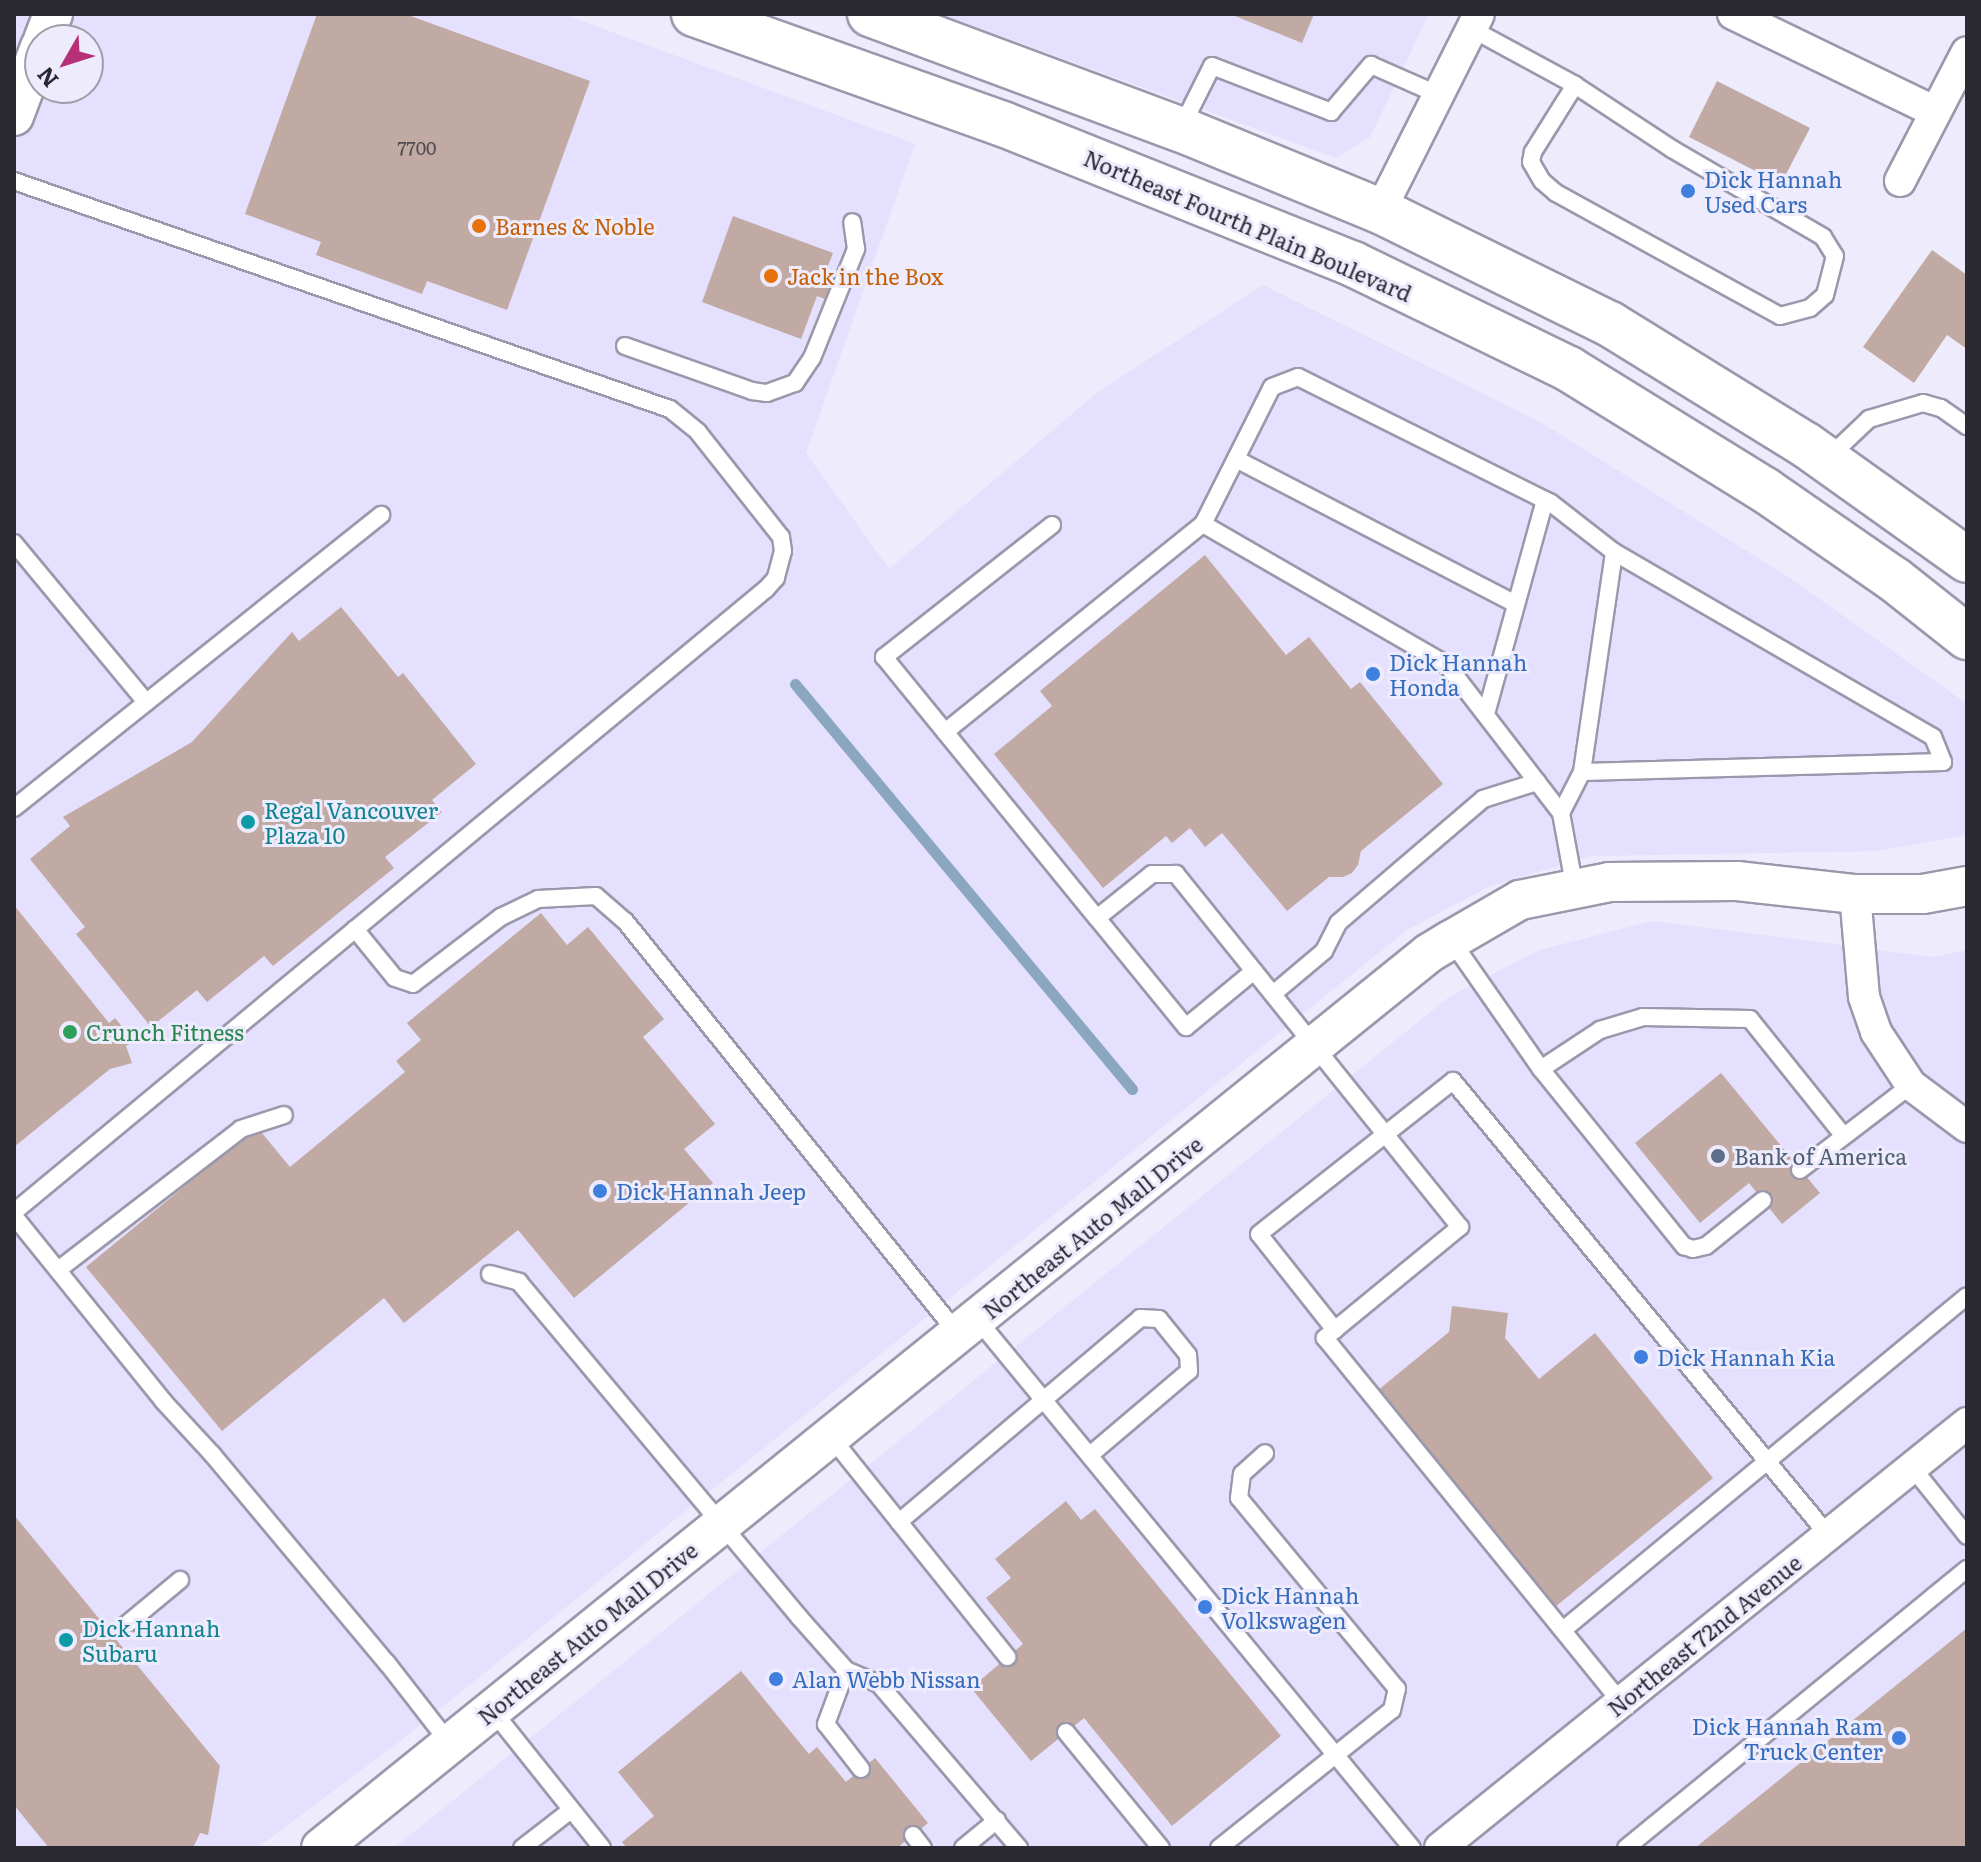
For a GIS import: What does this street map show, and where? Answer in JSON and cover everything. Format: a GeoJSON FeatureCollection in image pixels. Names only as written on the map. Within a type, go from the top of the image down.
{"type":"FeatureCollection","features":[{"type":"Feature","properties":{"kind":"main road","name":"Northeast Fourth Plain Boulevard"},"geometry":{"type":"LineString","coordinates":[[694,14],[1003,124],[1353,264],[1569,369],[1765,490],[1895,580],[1967,637]]}},
{"type":"Feature","properties":{"kind":"main road"},"geometry":{"type":"LineString","coordinates":[[870,14],[1180,129],[1380,211],[1610,324],[1827,459],[1967,560]]}},
{"type":"Feature","properties":{"kind":"main road"},"geometry":{"type":"LineString","coordinates":[[1003,124],[1049,118],[1351,230],[1366,229],[1380,211]]}},
{"type":"Feature","properties":{"kind":"street"},"geometry":{"type":"LineString","coordinates":[[1733,14],[1936,112]]}},
{"type":"Feature","properties":{"kind":"street"},"geometry":{"type":"LineString","coordinates":[[1380,211],[1476,18]]}},
{"type":"Feature","properties":{"kind":"street"},"geometry":{"type":"LineString","coordinates":[[1900,181],[1967,52]]}},
{"type":"Feature","properties":{"kind":"street"},"geometry":{"type":"LineString","coordinates":[[14,116],[24,89]]}},
{"type":"Feature","properties":{"kind":"street","name":"Northeast Auto Mall Drive"},"geometry":{"type":"LineString","coordinates":[[321,1848],[1429,953],[1451,940],[1520,900],[1609,882],[1737,881],[1855,894],[1923,894],[1967,886]]}},
{"type":"Feature","properties":{"kind":"street"},"geometry":{"type":"LineString","coordinates":[[1855,894],[1864,997],[1876,1032],[1911,1085],[1932,1104],[1967,1127]]}},
{"type":"Feature","properties":{"kind":"street","name":"Northeast 72nd Avenue"},"geometry":{"type":"LineString","coordinates":[[1440,1848],[1967,1423]]}},
{"type":"Feature","properties":{"kind":"lane"},"geometry":{"type":"LineString","coordinates":[[1476,18],[1672,149],[1823,237],[1835,256],[1825,295],[1810,308],[1780,316],[1556,193],[1542,181],[1531,162],[1533,152],[1575,85]]}},
{"type":"Feature","properties":{"kind":"lane"},"geometry":{"type":"LineString","coordinates":[[1180,129],[1212,66],[1331,112],[1371,65],[1439,95]]}},
{"type":"Feature","properties":{"kind":"lane"},"geometry":{"type":"LineString","coordinates":[[14,181],[670,409],[698,432],[781,537],[781,565],[766,589],[14,1214],[164,1402],[212,1454],[387,1663],[450,1744]]}},
{"type":"Feature","properties":{"kind":"lane"},"geometry":{"type":"LineString","coordinates":[[625,346],[752,391],[767,393],[795,383],[812,358],[856,249],[852,222]]}},
{"type":"Feature","properties":{"kind":"lane"},"geometry":{"type":"LineString","coordinates":[[945,732],[1203,524],[1272,387],[1298,377],[1545,500],[1614,552],[1933,737],[1943,762],[1582,772]]}},
{"type":"Feature","properties":{"kind":"lane"},"geometry":{"type":"LineString","coordinates":[[1827,459],[1869,419],[1923,403],[1941,408],[1967,426]]}},
{"type":"Feature","properties":{"kind":"lane"},"geometry":{"type":"LineString","coordinates":[[1236,459],[1516,604]]}},
{"type":"Feature","properties":{"kind":"lane"},"geometry":{"type":"LineString","coordinates":[[1486,714],[1545,500]]}},
{"type":"Feature","properties":{"kind":"lane"},"geometry":{"type":"LineString","coordinates":[[14,808],[381,515]]}},
{"type":"Feature","properties":{"kind":"lane"},"geometry":{"type":"LineString","coordinates":[[1203,524],[1447,665],[1561,813],[1575,889]]}},
{"type":"Feature","properties":{"kind":"lane"},"geometry":{"type":"LineString","coordinates":[[1052,525],[884,657],[1186,1027],[1254,971]]}},
{"type":"Feature","properties":{"kind":"lane"},"geometry":{"type":"LineString","coordinates":[[14,543],[146,702]]}},
{"type":"Feature","properties":{"kind":"lane"},"geometry":{"type":"LineString","coordinates":[[1561,813],[1582,772],[1614,552]]}},
{"type":"Feature","properties":{"kind":"lane"},"geometry":{"type":"LineString","coordinates":[[1273,994],[1324,951],[1338,923],[1483,799],[1537,782]]}},
{"type":"Feature","properties":{"kind":"lane"},"geometry":{"type":"LineString","coordinates":[[1097,918],[1152,874],[1176,874],[1460,1227],[1325,1338],[1621,1702]]}},
{"type":"Feature","properties":{"kind":"lane"},"geometry":{"type":"LineString","coordinates":[[355,929],[395,978],[413,984],[501,917],[538,899],[596,896],[625,921],[968,1326],[1043,1399],[1412,1848]]}},
{"type":"Feature","properties":{"kind":"lane"},"geometry":{"type":"LineString","coordinates":[[1451,940],[1541,1069],[1684,1246],[1693,1249],[1706,1246],[1763,1200]]}},
{"type":"Feature","properties":{"kind":"lane"},"geometry":{"type":"LineString","coordinates":[[1541,1069],[1600,1030],[1643,1017],[1750,1019],[1843,1135]]}},
{"type":"Feature","properties":{"kind":"lane"},"geometry":{"type":"LineString","coordinates":[[1335,1330],[1259,1234],[1453,1081],[1828,1535]]}},
{"type":"Feature","properties":{"kind":"lane"},"geometry":{"type":"LineString","coordinates":[[1800,1170],[1911,1085]]}},
{"type":"Feature","properties":{"kind":"lane"},"geometry":{"type":"LineString","coordinates":[[58,1270],[241,1129],[284,1115]]}},
{"type":"Feature","properties":{"kind":"lane"},"geometry":{"type":"LineString","coordinates":[[490,1274],[519,1282],[846,1670],[879,1684],[1019,1848]]}},
{"type":"Feature","properties":{"kind":"lane"},"geometry":{"type":"LineString","coordinates":[[1563,1630],[1967,1296]]}},
{"type":"Feature","properties":{"kind":"lane"},"geometry":{"type":"LineString","coordinates":[[899,1522],[1140,1318],[1159,1319],[1188,1355],[1189,1371],[1090,1455]]}},
{"type":"Feature","properties":{"kind":"lane"},"geometry":{"type":"LineString","coordinates":[[831,1437],[1007,1657]]}},
{"type":"Feature","properties":{"kind":"lane"},"geometry":{"type":"LineString","coordinates":[[1219,1848],[1392,1710],[1397,1689],[1239,1498],[1242,1474],[1265,1453]]}},
{"type":"Feature","properties":{"kind":"lane"},"geometry":{"type":"LineString","coordinates":[[1912,1467],[1967,1536]]}},
{"type":"Feature","properties":{"kind":"lane"},"geometry":{"type":"LineString","coordinates":[[1626,1848],[1967,1569]]}},
{"type":"Feature","properties":{"kind":"lane"},"geometry":{"type":"LineString","coordinates":[[127,1624],[180,1580]]}},
{"type":"Feature","properties":{"kind":"lane"},"geometry":{"type":"LineString","coordinates":[[846,1670],[826,1724],[861,1769]]}},
{"type":"Feature","properties":{"kind":"lane"},"geometry":{"type":"LineString","coordinates":[[492,1710],[602,1848]]}},
{"type":"Feature","properties":{"kind":"lane"},"geometry":{"type":"LineString","coordinates":[[1066,1732],[1161,1848]]}},
{"type":"Feature","properties":{"kind":"lane"},"geometry":{"type":"LineString","coordinates":[[522,1848],[571,1810]]}},
{"type":"Feature","properties":{"kind":"lane"},"geometry":{"type":"LineString","coordinates":[[963,1848],[997,1820]]}},
{"type":"Feature","properties":{"kind":"shaded area"},"geometry":{"type":"Polygon","coordinates":[[[14,14],[563,14],[915,144],[806,453],[889,569],[1098,392],[1263,285],[1542,423],[1790,578],[1967,704],[1967,835],[1876,851],[1592,856],[1490,886],[1407,930],[395,1745],[257,1848],[14,1848],[14,14]]]}},
{"type":"Feature","properties":{"kind":"shaded area"},"geometry":{"type":"Polygon","coordinates":[[[941,14],[1429,14],[1370,137],[1336,158],[941,14]]]}},
{"type":"Feature","properties":{"kind":"shaded area"},"geometry":{"type":"Polygon","coordinates":[[[1653,921],[1933,957],[1967,950],[1967,1848],[394,1848],[1449,997],[1539,950],[1653,921]]]}},
{"type":"Feature","properties":{"kind":"building","name":"Barnes & Noble"},"geometry":{"type":"Polygon","coordinates":[[[317,14],[405,14],[590,81],[507,310],[427,281],[422,294],[316,255],[321,242],[245,214],[317,14]]]}},
{"type":"Feature","properties":{"kind":"building"},"geometry":{"type":"Polygon","coordinates":[[[1230,14],[1314,14],[1302,43],[1230,14]]]}},
{"type":"Feature","properties":{"kind":"building"},"geometry":{"type":"Polygon","coordinates":[[[1717,81],[1810,128],[1781,184],[1689,137],[1717,81]]]}},
{"type":"Feature","properties":{"kind":"building","name":"Jack in the Box"},"geometry":{"type":"Polygon","coordinates":[[[733,216],[833,253],[825,274],[838,279],[830,301],[817,296],[801,339],[702,302],[733,216]]]}},
{"type":"Feature","properties":{"kind":"building"},"geometry":{"type":"Polygon","coordinates":[[[1932,250],[1967,275],[1967,349],[1947,335],[1914,383],[1863,347],[1932,250]]]}},
{"type":"Feature","properties":{"kind":"building"},"geometry":{"type":"Polygon","coordinates":[[[1205,555],[1286,655],[1309,637],[1351,689],[1360,682],[1443,784],[1361,851],[1358,865],[1352,873],[1329,877],[1287,911],[1222,833],[1205,847],[1190,828],[1172,843],[1166,836],[1103,888],[994,754],[1052,706],[1040,691],[1205,555]]]}},
{"type":"Feature","properties":{"kind":"building","name":"Regal Vancouver Plaza 10"},"geometry":{"type":"Polygon","coordinates":[[[341,607],[398,677],[403,673],[476,764],[432,800],[442,812],[385,857],[394,868],[273,966],[264,956],[207,1002],[197,990],[151,1027],[76,934],[85,927],[30,859],[70,826],[63,817],[192,742],[292,632],[299,641],[341,607]]]}},
{"type":"Feature","properties":{"kind":"building","name":"Crunch Fitness"},"geometry":{"type":"Polygon","coordinates":[[[14,905],[109,1023],[115,1018],[134,1041],[126,1046],[132,1063],[110,1069],[14,1147],[14,905]]]}},
{"type":"Feature","properties":{"kind":"building"},"geometry":{"type":"Polygon","coordinates":[[[541,913],[567,945],[588,927],[664,1019],[643,1037],[715,1124],[684,1149],[713,1183],[574,1298],[518,1230],[404,1323],[384,1298],[222,1431],[86,1267],[257,1127],[290,1167],[405,1072],[396,1061],[421,1040],[407,1023],[541,913]]]}},
{"type":"Feature","properties":{"kind":"building","name":"Bank of America"},"geometry":{"type":"Polygon","coordinates":[[[1721,1073],[1820,1193],[1782,1224],[1749,1183],[1700,1223],[1635,1143],[1721,1073]]]}},
{"type":"Feature","properties":{"kind":"building"},"geometry":{"type":"Polygon","coordinates":[[[1452,1306],[1508,1313],[1505,1338],[1539,1379],[1595,1333],[1713,1478],[1555,1607],[1377,1391],[1449,1332],[1452,1306]]]}},
{"type":"Feature","properties":{"kind":"building"},"geometry":{"type":"Polygon","coordinates":[[[1066,1501],[1081,1520],[1095,1509],[1281,1736],[1172,1826],[1084,1718],[1031,1761],[971,1688],[1023,1644],[986,1598],[1011,1578],[995,1559],[1066,1501]]]}},
{"type":"Feature","properties":{"kind":"building","name":"Dick Hannah Subaru"},"geometry":{"type":"Polygon","coordinates":[[[14,1515],[220,1766],[208,1835],[200,1833],[193,1848],[49,1848],[14,1805],[14,1515]]]}},
{"type":"Feature","properties":{"kind":"building","name":"Dick Hannah Ram Truck Center"},"geometry":{"type":"Polygon","coordinates":[[[1967,1628],[1967,1848],[1695,1848],[1967,1628]]]}},
{"type":"Feature","properties":{"kind":"building"},"geometry":{"type":"Polygon","coordinates":[[[741,1671],[809,1754],[817,1747],[846,1782],[875,1758],[928,1823],[897,1848],[627,1848],[622,1842],[654,1816],[618,1772],[741,1671]]]}},
{"type":"Feature","properties":{"kind":"waterway"},"geometry":{"type":"LineString","coordinates":[[795,684],[1132,1089]]}},
{"type":"Feature","properties":{"kind":"place","name":"Dick Hannah Used Cars"},"geometry":{"type":"Point","coordinates":[1688,191]}},
{"type":"Feature","properties":{"kind":"place","name":"Barnes & Noble"},"geometry":{"type":"Point","coordinates":[479,226]}},
{"type":"Feature","properties":{"kind":"place","name":"Jack in the Box"},"geometry":{"type":"Point","coordinates":[771,276]}},
{"type":"Feature","properties":{"kind":"place","name":"Dick Hannah Honda"},"geometry":{"type":"Point","coordinates":[1373,674]}},
{"type":"Feature","properties":{"kind":"place","name":"Regal Vancouver Plaza 10"},"geometry":{"type":"Point","coordinates":[248,822]}},
{"type":"Feature","properties":{"kind":"place","name":"Crunch Fitness"},"geometry":{"type":"Point","coordinates":[70,1032]}},
{"type":"Feature","properties":{"kind":"place","name":"Bank of America"},"geometry":{"type":"Point","coordinates":[1718,1156]}},
{"type":"Feature","properties":{"kind":"place","name":"Dick Hannah Jeep"},"geometry":{"type":"Point","coordinates":[600,1191]}},
{"type":"Feature","properties":{"kind":"place","name":"Dick Hannah Kia"},"geometry":{"type":"Point","coordinates":[1641,1357]}},
{"type":"Feature","properties":{"kind":"place","name":"Dick Hannah Volkswagen"},"geometry":{"type":"Point","coordinates":[1205,1607]}},
{"type":"Feature","properties":{"kind":"place","name":"Dick Hannah Subaru"},"geometry":{"type":"Point","coordinates":[66,1640]}},
{"type":"Feature","properties":{"kind":"place","name":"Alan Webb Nissan"},"geometry":{"type":"Point","coordinates":[776,1679]}},
{"type":"Feature","properties":{"kind":"place","name":"Dick Hannah Ram Truck Center"},"geometry":{"type":"Point","coordinates":[1899,1738]}}]}
